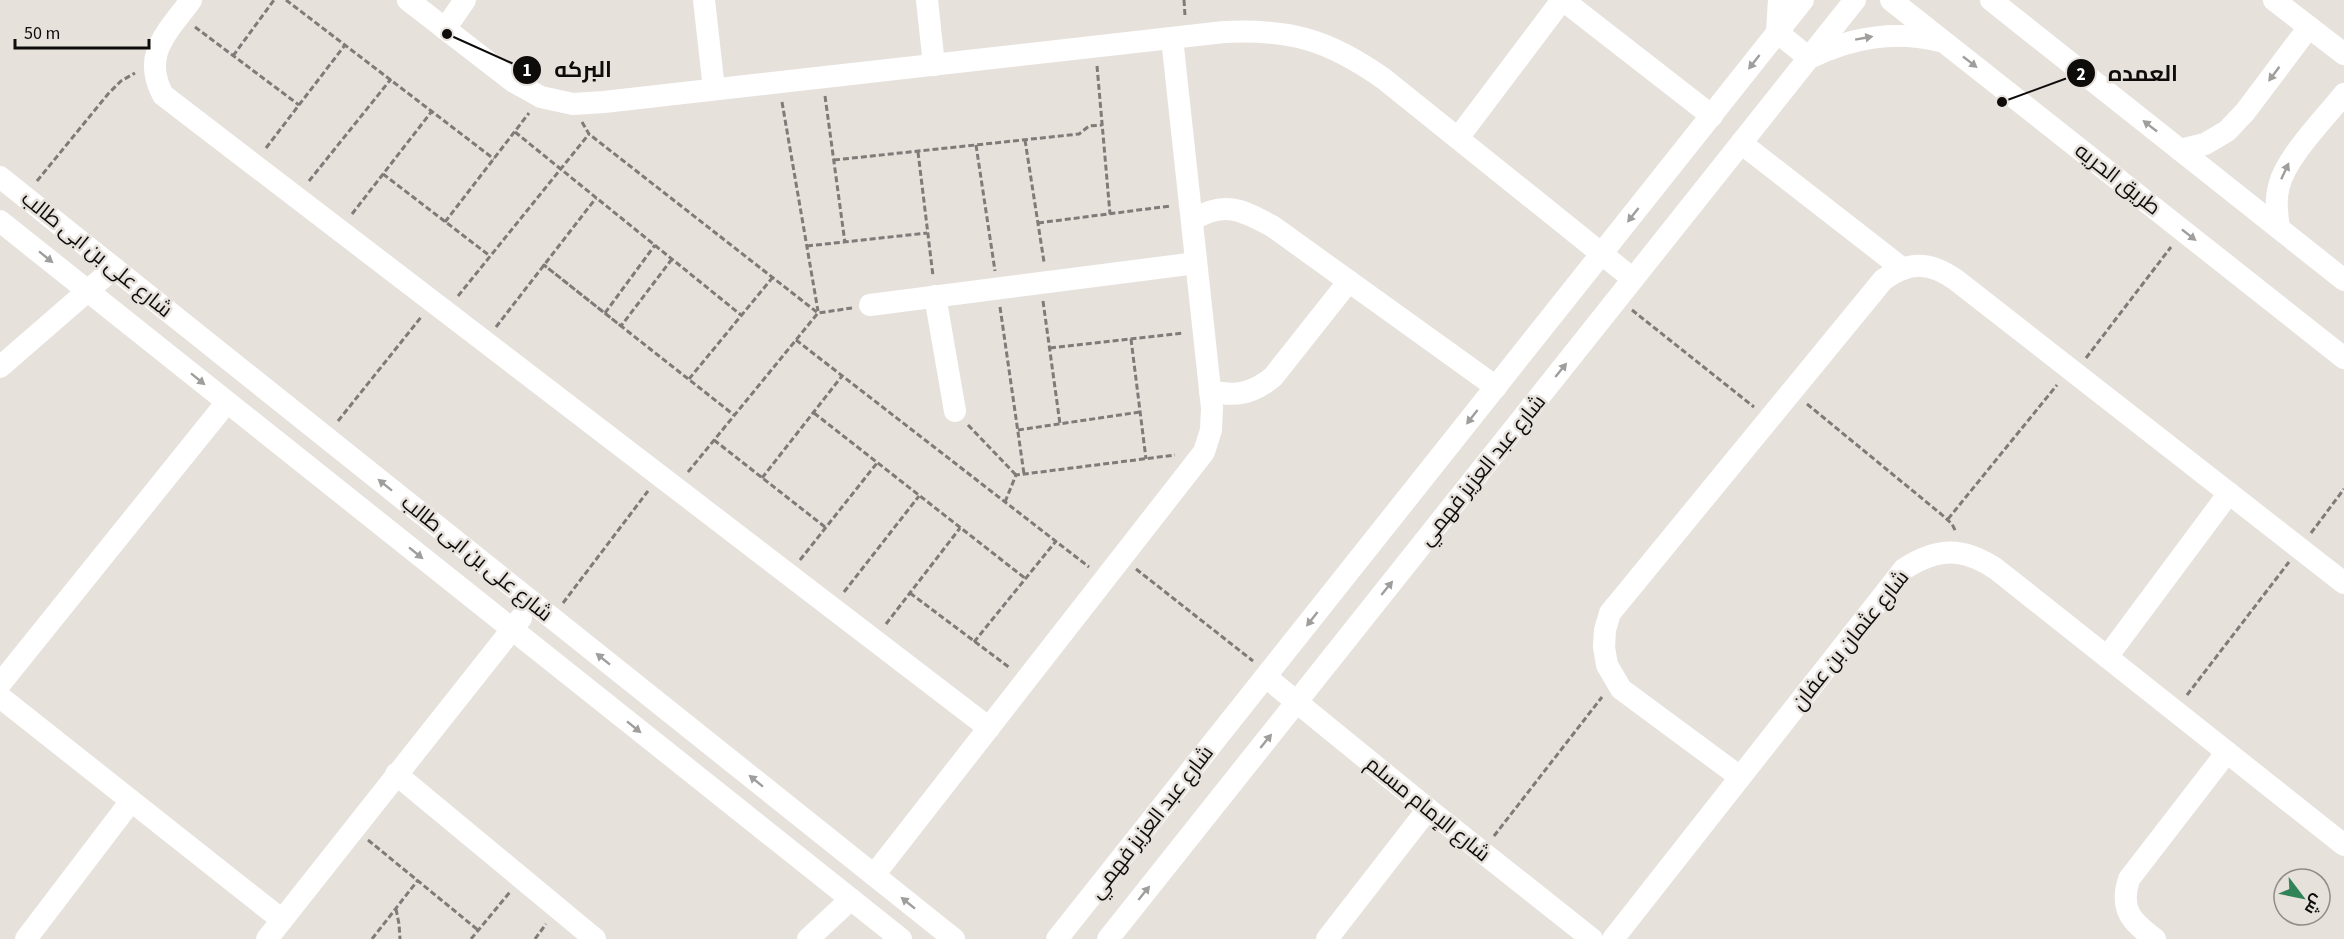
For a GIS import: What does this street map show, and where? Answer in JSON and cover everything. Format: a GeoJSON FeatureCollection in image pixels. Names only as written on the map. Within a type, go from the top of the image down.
{"type":"FeatureCollection","features":[{"type":"Feature","properties":{"kind":"street"},"geometry":{"type":"LineString","coordinates":[[408,0],[514,82],[542,97],[573,104],[1172,38],[1258,30],[1292,34],[1325,44],[1356,59],[1634,279]]}},
{"type":"Feature","properties":{"kind":"street"},"geometry":{"type":"LineString","coordinates":[[445,29],[465,0]]}},
{"type":"Feature","properties":{"kind":"street"},"geometry":{"type":"LineString","coordinates":[[704,0],[714,90]]}},
{"type":"Feature","properties":{"kind":"street"},"geometry":{"type":"LineString","coordinates":[[927,0],[934,64]]}},
{"type":"Feature","properties":{"kind":"street"},"geometry":{"type":"LineString","coordinates":[[1458,138],[1562,0],[1712,116]]}},
{"type":"Feature","properties":{"kind":"street"},"geometry":{"type":"LineString","coordinates":[[1779,0],[1777,32],[1809,58],[1848,41],[1869,37],[1907,36],[1945,43]]}},
{"type":"Feature","properties":{"kind":"street","name":"شارع عبد العزيز فهمي"},"geometry":{"type":"LineString","coordinates":[[1062,937],[1803,0]]}},
{"type":"Feature","properties":{"kind":"street","name":"شارع عبد العزيز فهمي"},"geometry":{"type":"LineString","coordinates":[[1108,939],[1855,0]]}},
{"type":"Feature","properties":{"kind":"street","name":"طريق الحريه"},"geometry":{"type":"LineString","coordinates":[[1891,0],[2344,358]]}},
{"type":"Feature","properties":{"kind":"street"},"geometry":{"type":"LineString","coordinates":[[1991,0],[2344,280]]}},
{"type":"Feature","properties":{"kind":"street"},"geometry":{"type":"LineString","coordinates":[[2274,0],[2344,54]]}},
{"type":"Feature","properties":{"kind":"street"},"geometry":{"type":"LineString","coordinates":[[186,8],[156,52],[154,67],[156,81],[163,94],[989,728]]}},
{"type":"Feature","properties":{"kind":"street"},"geometry":{"type":"LineString","coordinates":[[2180,150],[2205,144],[2227,131],[2245,112],[2309,27]]}},
{"type":"Feature","properties":{"kind":"street"},"geometry":{"type":"LineString","coordinates":[[874,875],[1204,452],[1211,430],[1210,391],[1172,38]]}},
{"type":"Feature","properties":{"kind":"street"},"geometry":{"type":"LineString","coordinates":[[2279,228],[2276,207],[2279,185],[2288,165],[2344,94]]}},
{"type":"Feature","properties":{"kind":"street"},"geometry":{"type":"LineString","coordinates":[[1741,143],[1903,269]]}},
{"type":"Feature","properties":{"kind":"street","name":"شارع على بن ابى طالب"},"geometry":{"type":"LineString","coordinates":[[0,177],[954,939]]}},
{"type":"Feature","properties":{"kind":"street"},"geometry":{"type":"LineString","coordinates":[[1191,212],[1206,212],[1223,208],[1240,210],[1272,225],[1496,387]]}},
{"type":"Feature","properties":{"kind":"street","name":"شارع على بن ابى طالب"},"geometry":{"type":"LineString","coordinates":[[0,221],[901,939]]}},
{"type":"Feature","properties":{"kind":"street"},"geometry":{"type":"LineString","coordinates":[[870,305],[1196,263]]}},
{"type":"Feature","properties":{"kind":"street"},"geometry":{"type":"LineString","coordinates":[[1740,777],[1621,689],[1607,664],[1604,647],[1605,630],[1610,613],[1883,280],[1896,271],[1911,266],[1928,266],[1943,271],[2344,583]]}},
{"type":"Feature","properties":{"kind":"street"},"geometry":{"type":"LineString","coordinates":[[0,367],[114,268]]}},
{"type":"Feature","properties":{"kind":"street"},"geometry":{"type":"LineString","coordinates":[[1210,391],[1226,395],[1243,394],[1259,388],[1273,377],[1349,281]]}},
{"type":"Feature","properties":{"kind":"street"},"geometry":{"type":"LineString","coordinates":[[935,296],[955,411]]}},
{"type":"Feature","properties":{"kind":"street"},"geometry":{"type":"LineString","coordinates":[[0,684],[227,402]]}},
{"type":"Feature","properties":{"kind":"street"},"geometry":{"type":"LineString","coordinates":[[2106,657],[2229,494]]}},
{"type":"Feature","properties":{"kind":"street","name":"شارع عثمان بن عفان"},"geometry":{"type":"LineString","coordinates":[[1613,939],[1904,569],[1921,558],[1940,552],[1960,552],[1980,558],[1996,569],[2344,845]]}},
{"type":"Feature","properties":{"kind":"street"},"geometry":{"type":"LineString","coordinates":[[267,939],[533,603]]}},
{"type":"Feature","properties":{"kind":"street","name":"شارع الإمام مسلم"},"geometry":{"type":"LineString","coordinates":[[1267,675],[1428,809],[1592,939]]}},
{"type":"Feature","properties":{"kind":"street"},"geometry":{"type":"LineString","coordinates":[[0,697],[282,920]]}},
{"type":"Feature","properties":{"kind":"street"},"geometry":{"type":"LineString","coordinates":[[2156,939],[2139,927],[2130,917],[2125,892],[2129,879],[2227,752]]}},
{"type":"Feature","properties":{"kind":"street"},"geometry":{"type":"LineString","coordinates":[[396,774],[595,939]]}},
{"type":"Feature","properties":{"kind":"street"},"geometry":{"type":"LineString","coordinates":[[26,939],[130,801]]}},
{"type":"Feature","properties":{"kind":"street"},"geometry":{"type":"LineString","coordinates":[[1327,939],[1428,809]]}},
{"type":"Feature","properties":{"kind":"street"},"geometry":{"type":"LineString","coordinates":[[808,939],[851,899]]}},
{"type":"Feature","properties":{"kind":"path"},"geometry":{"type":"LineString","coordinates":[[233,56],[274,0]]}},
{"type":"Feature","properties":{"kind":"path"},"geometry":{"type":"LineString","coordinates":[[286,0],[494,159]]}},
{"type":"Feature","properties":{"kind":"path"},"geometry":{"type":"LineString","coordinates":[[186,8],[233,56],[299,105]]}},
{"type":"Feature","properties":{"kind":"path"},"geometry":{"type":"LineString","coordinates":[[254,164],[345,45]]}},
{"type":"Feature","properties":{"kind":"path"},"geometry":{"type":"LineString","coordinates":[[1095,46],[1110,214]]}},
{"type":"Feature","properties":{"kind":"path"},"geometry":{"type":"LineString","coordinates":[[24,196],[121,81],[136,72],[154,67]]}},
{"type":"Feature","properties":{"kind":"path"},"geometry":{"type":"LineString","coordinates":[[823,77],[844,243]]}},
{"type":"Feature","properties":{"kind":"path"},"geometry":{"type":"LineString","coordinates":[[297,197],[391,80]]}},
{"type":"Feature","properties":{"kind":"path"},"geometry":{"type":"LineString","coordinates":[[779,82],[818,313]]}},
{"type":"Feature","properties":{"kind":"path"},"geometry":{"type":"LineString","coordinates":[[445,222],[542,97]]}},
{"type":"Feature","properties":{"kind":"path"},"geometry":{"type":"LineString","coordinates":[[573,104],[589,134],[818,313]]}},
{"type":"Feature","properties":{"kind":"path"},"geometry":{"type":"LineString","coordinates":[[340,230],[432,111]]}},
{"type":"Feature","properties":{"kind":"path"},"geometry":{"type":"LineString","coordinates":[[834,160],[1079,134],[1089,126],[1102,125]]}},
{"type":"Feature","properties":{"kind":"path"},"geometry":{"type":"LineString","coordinates":[[515,132],[741,315]]}},
{"type":"Feature","properties":{"kind":"path"},"geometry":{"type":"LineString","coordinates":[[325,437],[440,307],[490,256],[589,134]]}},
{"type":"Feature","properties":{"kind":"path"},"geometry":{"type":"LineString","coordinates":[[1025,140],[1038,223],[1060,424]]}},
{"type":"Feature","properties":{"kind":"path"},"geometry":{"type":"LineString","coordinates":[[918,151],[935,296]]}},
{"type":"Feature","properties":{"kind":"path"},"geometry":{"type":"LineString","coordinates":[[383,174],[490,256]]}},
{"type":"Feature","properties":{"kind":"path"},"geometry":{"type":"LineString","coordinates":[[485,342],[596,198]]}},
{"type":"Feature","properties":{"kind":"path"},"geometry":{"type":"LineString","coordinates":[[1038,223],[1110,214],[1191,212]]}},
{"type":"Feature","properties":{"kind":"path"},"geometry":{"type":"LineString","coordinates":[[1948,520],[2072,371],[2183,231]]}},
{"type":"Feature","properties":{"kind":"path"},"geometry":{"type":"LineString","coordinates":[[807,246],[928,233]]}},
{"type":"Feature","properties":{"kind":"path"},"geometry":{"type":"LineString","coordinates":[[605,313],[655,245]]}},
{"type":"Feature","properties":{"kind":"path"},"geometry":{"type":"LineString","coordinates":[[621,326],[672,259]]}},
{"type":"Feature","properties":{"kind":"path"},"geometry":{"type":"LineString","coordinates":[[544,265],[735,415]]}},
{"type":"Feature","properties":{"kind":"path"},"geometry":{"type":"LineString","coordinates":[[689,379],[773,277]]}},
{"type":"Feature","properties":{"kind":"path"},"geometry":{"type":"LineString","coordinates":[[1618,298],[1769,419]]}},
{"type":"Feature","properties":{"kind":"path"},"geometry":{"type":"LineString","coordinates":[[551,618],[668,482],[714,441],[818,313],[870,305]]}},
{"type":"Feature","properties":{"kind":"path"},"geometry":{"type":"LineString","coordinates":[[1050,348],[1203,331]]}},
{"type":"Feature","properties":{"kind":"path"},"geometry":{"type":"LineString","coordinates":[[1131,339],[1146,459]]}},
{"type":"Feature","properties":{"kind":"path"},"geometry":{"type":"LineString","coordinates":[[796,340],[1104,579]]}},
{"type":"Feature","properties":{"kind":"path"},"geometry":{"type":"LineString","coordinates":[[762,478],[842,376]]}},
{"type":"Feature","properties":{"kind":"path"},"geometry":{"type":"LineString","coordinates":[[1792,391],[1948,520],[1958,538],[1960,552]]}},
{"type":"Feature","properties":{"kind":"path"},"geometry":{"type":"LineString","coordinates":[[955,411],[1016,476]]}},
{"type":"Feature","properties":{"kind":"path"},"geometry":{"type":"LineString","coordinates":[[1018,430],[1140,412]]}},
{"type":"Feature","properties":{"kind":"path"},"geometry":{"type":"LineString","coordinates":[[814,413],[1026,579]]}},
{"type":"Feature","properties":{"kind":"path"},"geometry":{"type":"LineString","coordinates":[[714,441],[825,527]]}},
{"type":"Feature","properties":{"kind":"path"},"geometry":{"type":"LineString","coordinates":[[1016,476],[1204,452]]}},
{"type":"Feature","properties":{"kind":"path"},"geometry":{"type":"LineString","coordinates":[[788,574],[877,463]]}},
{"type":"Feature","properties":{"kind":"path"},"geometry":{"type":"LineString","coordinates":[[1005,502],[1016,476]]}},
{"type":"Feature","properties":{"kind":"path"},"geometry":{"type":"LineString","coordinates":[[2175,711],[2344,489]]}},
{"type":"Feature","properties":{"kind":"path"},"geometry":{"type":"LineString","coordinates":[[832,608],[919,496]]}},
{"type":"Feature","properties":{"kind":"path"},"geometry":{"type":"LineString","coordinates":[[874,640],[960,528]]}},
{"type":"Feature","properties":{"kind":"path"},"geometry":{"type":"LineString","coordinates":[[974,642],[1056,541]]}},
{"type":"Feature","properties":{"kind":"path"},"geometry":{"type":"LineString","coordinates":[[1121,557],[1267,675]]}},
{"type":"Feature","properties":{"kind":"path"},"geometry":{"type":"LineString","coordinates":[[910,593],[1026,680]]}},
{"type":"Feature","properties":{"kind":"path"},"geometry":{"type":"LineString","coordinates":[[1482,852],[1614,680]]}},
{"type":"Feature","properties":{"kind":"path"},"geometry":{"type":"LineString","coordinates":[[354,828],[478,930]]}},
{"type":"Feature","properties":{"kind":"path"},"geometry":{"type":"LineString","coordinates":[[471,939],[521,878]]}},
{"type":"Feature","properties":{"kind":"path"},"geometry":{"type":"LineString","coordinates":[[372,939],[418,880]]}},
{"type":"Feature","properties":{"kind":"path"},"geometry":{"type":"LineString","coordinates":[[396,909],[400,939]]}},
{"type":"Feature","properties":{"kind":"place","name":"البركه"},"geometry":{"type":"Point","coordinates":[447,34]}},
{"type":"Feature","properties":{"kind":"place","name":"العمده"},"geometry":{"type":"Point","coordinates":[2002,102]}}]}
